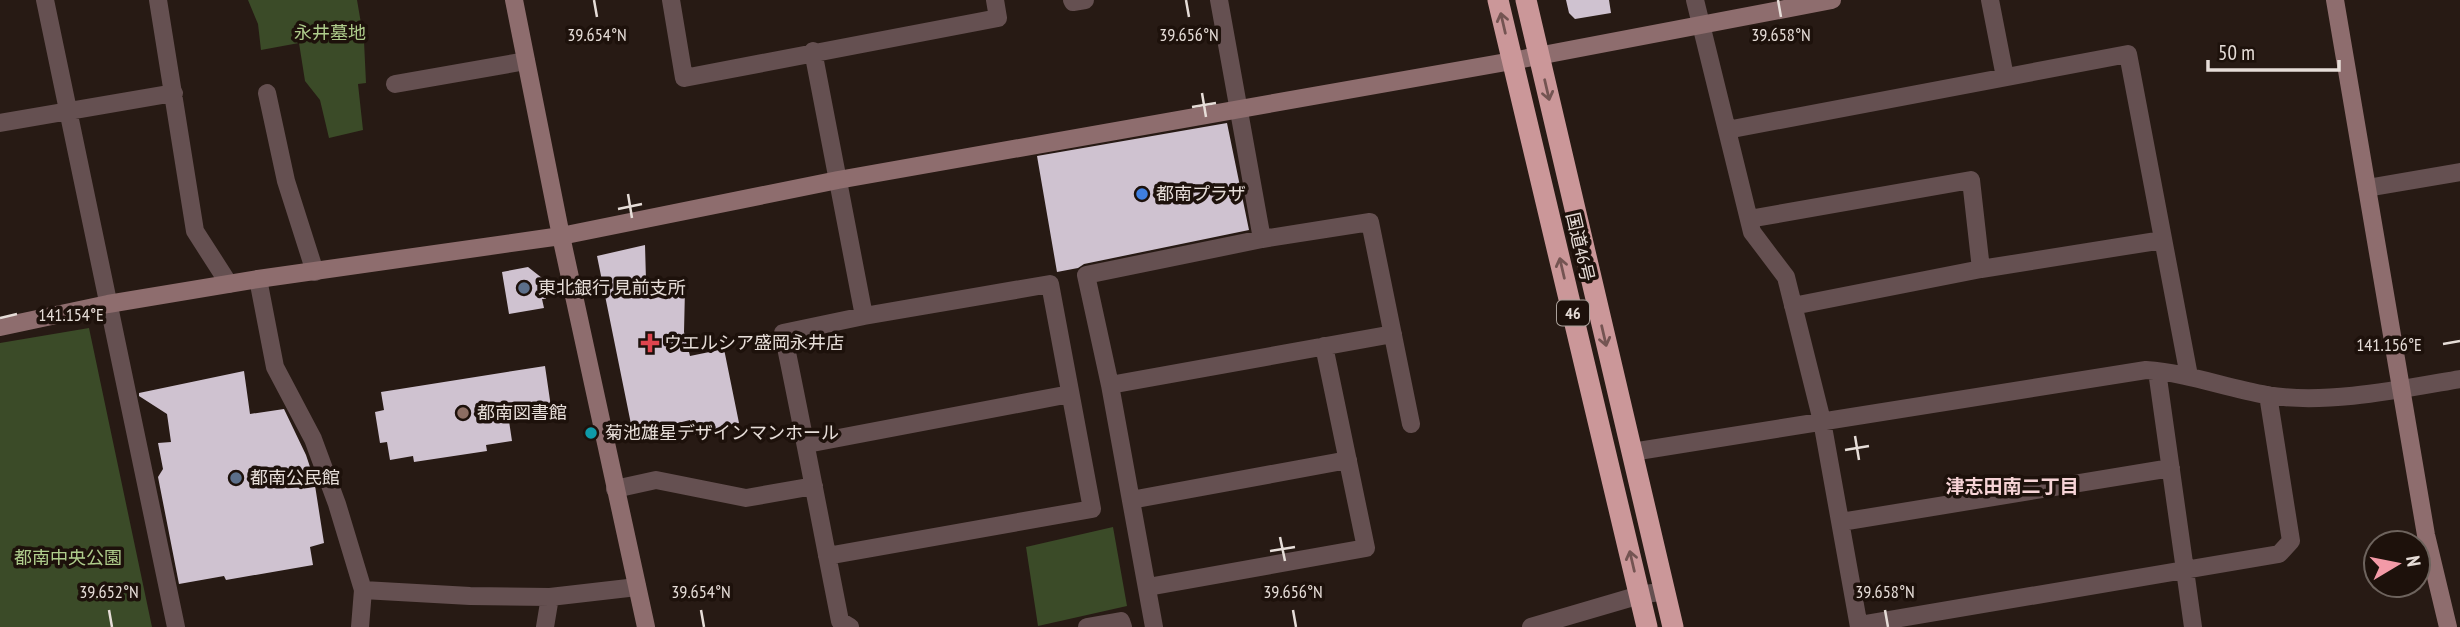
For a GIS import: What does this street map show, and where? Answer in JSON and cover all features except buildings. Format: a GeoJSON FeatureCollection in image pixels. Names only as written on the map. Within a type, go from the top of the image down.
{"type":"FeatureCollection","features":[{"type":"Feature","properties":{"kind":"highway","name":"国道46号"},"geometry":{"type":"LineString","coordinates":[[1498,0],[1647,627]]}},
{"type":"Feature","properties":{"kind":"highway","name":"国道46号"},"geometry":{"type":"LineString","coordinates":[[1526,0],[1674,627]]}},
{"type":"Feature","properties":{"kind":"street"},"geometry":{"type":"LineString","coordinates":[[45,0],[176,627]]}},
{"type":"Feature","properties":{"kind":"street"},"geometry":{"type":"LineString","coordinates":[[159,0],[195,231],[229,284]]}},
{"type":"Feature","properties":{"kind":"street"},"geometry":{"type":"LineString","coordinates":[[514,0],[561,236],[646,627]]}},
{"type":"Feature","properties":{"kind":"street"},"geometry":{"type":"LineString","coordinates":[[671,0],[684,78],[813,51],[999,18],[995,0]]}},
{"type":"Feature","properties":{"kind":"street"},"geometry":{"type":"LineString","coordinates":[[1072,0],[1085,0]]}},
{"type":"Feature","properties":{"kind":"street"},"geometry":{"type":"LineString","coordinates":[[1219,0],[1262,239]]}},
{"type":"Feature","properties":{"kind":"street"},"geometry":{"type":"LineString","coordinates":[[1695,0],[1752,232],[1786,277],[1822,421],[1859,626],[2279,554],[2291,541],[2268,395]]}},
{"type":"Feature","properties":{"kind":"street"},"geometry":{"type":"LineString","coordinates":[[0,327],[108,304],[258,279],[561,236],[838,180],[1512,61],[1832,0]]}},
{"type":"Feature","properties":{"kind":"street"},"geometry":{"type":"LineString","coordinates":[[1990,0],[2005,77]]}},
{"type":"Feature","properties":{"kind":"street"},"geometry":{"type":"LineString","coordinates":[[2335,0],[2426,535],[2448,627]]}},
{"type":"Feature","properties":{"kind":"street"},"geometry":{"type":"LineString","coordinates":[[813,51],[864,316]]}},
{"type":"Feature","properties":{"kind":"street"},"geometry":{"type":"LineString","coordinates":[[1727,130],[2128,54],[2189,376]]}},
{"type":"Feature","properties":{"kind":"street"},"geometry":{"type":"LineString","coordinates":[[395,84],[526,61]]}},
{"type":"Feature","properties":{"kind":"street"},"geometry":{"type":"LineString","coordinates":[[0,123],[174,93]]}},
{"type":"Feature","properties":{"kind":"street"},"geometry":{"type":"LineString","coordinates":[[267,93],[286,181],[315,272]]}},
{"type":"Feature","properties":{"kind":"street"},"geometry":{"type":"LineString","coordinates":[[2367,188],[2460,172]]}},
{"type":"Feature","properties":{"kind":"street"},"geometry":{"type":"LineString","coordinates":[[1749,219],[1971,180],[1981,269]]}},
{"type":"Feature","properties":{"kind":"street"},"geometry":{"type":"LineString","coordinates":[[1154,627],[1110,386],[1086,275],[1262,239],[1370,222],[1411,424]]}},
{"type":"Feature","properties":{"kind":"street"},"geometry":{"type":"LineString","coordinates":[[1793,306],[1981,269],[2163,240]]}},
{"type":"Feature","properties":{"kind":"street"},"geometry":{"type":"LineString","coordinates":[[258,279],[275,368],[313,439],[337,504],[363,590],[360,627]]}},
{"type":"Feature","properties":{"kind":"street"},"geometry":{"type":"LineString","coordinates":[[827,556],[1092,509],[1050,284],[783,333],[807,444],[827,556],[840,621],[850,627]]}},
{"type":"Feature","properties":{"kind":"street"},"geometry":{"type":"LineString","coordinates":[[1110,386],[1394,334]]}},
{"type":"Feature","properties":{"kind":"street"},"geometry":{"type":"LineString","coordinates":[[1148,587],[1366,548],[1324,346]]}},
{"type":"Feature","properties":{"kind":"street"},"geometry":{"type":"LineString","coordinates":[[1632,452],[2146,370],[2189,376],[2268,395],[2328,397],[2460,379]]}},
{"type":"Feature","properties":{"kind":"street"},"geometry":{"type":"LineString","coordinates":[[2157,371],[2193,627]]}},
{"type":"Feature","properties":{"kind":"street"},"geometry":{"type":"LineString","coordinates":[[807,444],[1070,394]]}},
{"type":"Feature","properties":{"kind":"street"},"geometry":{"type":"LineString","coordinates":[[1131,500],[1349,460]]}},
{"type":"Feature","properties":{"kind":"street"},"geometry":{"type":"LineString","coordinates":[[1840,522],[2171,468]]}},
{"type":"Feature","properties":{"kind":"street"},"geometry":{"type":"LineString","coordinates":[[615,489],[656,480],[747,498],[814,486]]}},
{"type":"Feature","properties":{"kind":"street"},"geometry":{"type":"LineString","coordinates":[[363,590],[550,597],[637,587]]}},
{"type":"Feature","properties":{"kind":"street"},"geometry":{"type":"LineString","coordinates":[[1531,627],[1665,590]]}},
{"type":"Feature","properties":{"kind":"street"},"geometry":{"type":"LineString","coordinates":[[545,627],[550,597]]}},
{"type":"Feature","properties":{"kind":"street"},"geometry":{"type":"LineString","coordinates":[[1087,627],[1121,621],[1123,627]]}},
{"type":"Feature","properties":{"kind":"green space","name":"永井墓地"},"geometry":{"type":"Polygon","coordinates":[[[248,0],[357,0],[364,41],[366,83],[358,84],[363,130],[329,138],[320,100],[305,81],[299,43],[261,50],[258,24],[248,0]]]}},
{"type":"Feature","properties":{"kind":"green space","name":"都南中央公園"},"geometry":{"type":"Polygon","coordinates":[[[89,328],[152,627],[0,627],[0,343],[89,328]]]}},
{"type":"Feature","properties":{"kind":"green space"},"geometry":{"type":"Polygon","coordinates":[[[1113,527],[1127,606],[1038,626],[1026,547],[1113,527]]]}},
{"type":"Feature","properties":{"kind":"place","name":"都南プラザ"},"geometry":{"type":"Point","coordinates":[1142,194]}},
{"type":"Feature","properties":{"kind":"place","name":"東北銀行 見前支所"},"geometry":{"type":"Point","coordinates":[524,288]}},
{"type":"Feature","properties":{"kind":"place","name":"ウエルシア盛岡永井店"},"geometry":{"type":"Point","coordinates":[650,343]}},
{"type":"Feature","properties":{"kind":"place","name":"都南図書館"},"geometry":{"type":"Point","coordinates":[463,413]}},
{"type":"Feature","properties":{"kind":"place","name":"菊池雄星デザインマンホール"},"geometry":{"type":"Point","coordinates":[591,433]}},
{"type":"Feature","properties":{"kind":"place","name":"都南公民館"},"geometry":{"type":"Point","coordinates":[236,478]}},
{"type":"Feature","properties":{"kind":"district","name":"津志田南二丁目"},"geometry":{"type":"Point","coordinates":[2012,486]}}]}
